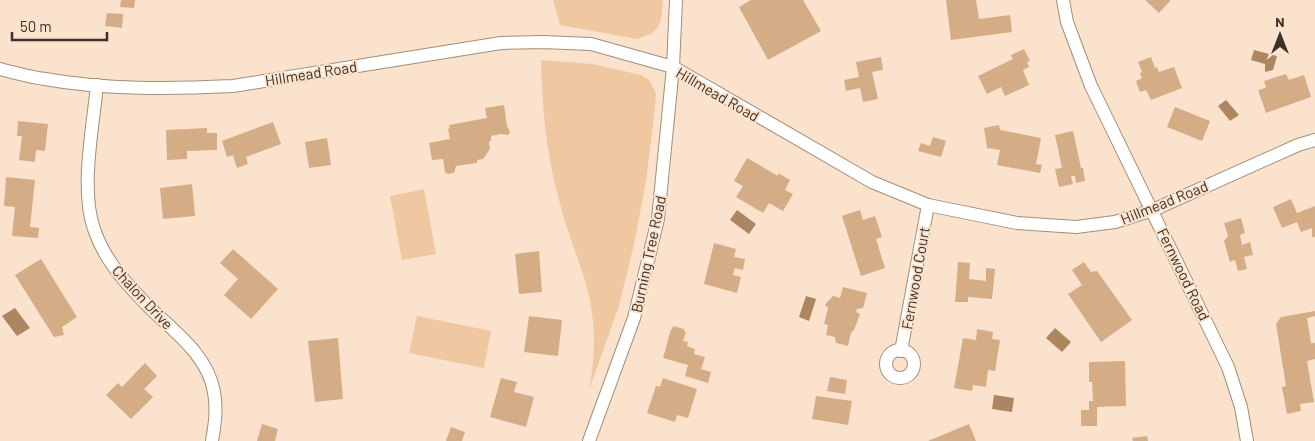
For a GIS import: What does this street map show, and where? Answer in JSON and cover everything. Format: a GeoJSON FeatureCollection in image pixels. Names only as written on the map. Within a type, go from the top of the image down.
{"type":"FeatureCollection","features":[{"type":"Feature","properties":{"kind":"street","name":"Burning Tree Road"},"geometry":{"type":"LineString","coordinates":[[590,441],[634,318],[658,219],[674,67],[676,0]]}},
{"type":"Feature","properties":{"kind":"street","name":"Fernwood Road"},"geometry":{"type":"LineString","coordinates":[[1063,0],[1068,22],[1091,86],[1228,367],[1241,408],[1247,441]]}},
{"type":"Feature","properties":{"kind":"street","name":"Hillmead Road"},"geometry":{"type":"LineString","coordinates":[[0,69],[46,79],[97,85],[170,88],[233,86],[501,43],[590,44],[674,67],[872,182],[928,205],[1017,223],[1076,227],[1115,222],[1153,210],[1298,145],[1315,140]]}},
{"type":"Feature","properties":{"kind":"street","name":"Chalon Drive"},"geometry":{"type":"LineString","coordinates":[[97,85],[88,174],[88,202],[94,228],[105,253],[120,275],[150,308],[188,342],[208,371],[214,391],[216,412],[212,441]]}},
{"type":"Feature","properties":{"kind":"street","name":"Fernwood Court"},"geometry":{"type":"LineString","coordinates":[[902,351],[928,205]]}},
{"type":"Feature","properties":{"kind":"shaded area"},"geometry":{"type":"Polygon","coordinates":[[[553,0],[663,0],[661,20],[657,28],[651,34],[637,39],[560,25],[553,0]]]}},
{"type":"Feature","properties":{"kind":"shaded area"},"geometry":{"type":"Polygon","coordinates":[[[1254,50],[1277,56],[1273,70],[1265,72],[1265,64],[1251,60],[1254,50]]]}},
{"type":"Feature","properties":{"kind":"shaded area"},"geometry":{"type":"Polygon","coordinates":[[[541,60],[592,64],[641,75],[649,80],[656,93],[646,181],[634,244],[619,306],[589,390],[594,350],[592,310],[586,284],[561,207],[550,163],[542,94],[541,60]]]}},
{"type":"Feature","properties":{"kind":"shaded area"},"geometry":{"type":"Polygon","coordinates":[[[1226,100],[1239,115],[1230,121],[1218,106],[1226,100]]]}},
{"type":"Feature","properties":{"kind":"shaded area"},"geometry":{"type":"Polygon","coordinates":[[[424,189],[436,254],[402,260],[390,196],[424,189]]]}},
{"type":"Feature","properties":{"kind":"shaded area"},"geometry":{"type":"Polygon","coordinates":[[[737,210],[756,224],[749,234],[730,220],[737,210]]]}},
{"type":"Feature","properties":{"kind":"shaded area"},"geometry":{"type":"Polygon","coordinates":[[[806,296],[816,299],[809,321],[799,317],[806,296]]]}},
{"type":"Feature","properties":{"kind":"shaded area"},"geometry":{"type":"Polygon","coordinates":[[[15,308],[30,328],[17,336],[2,316],[15,308]]]}},
{"type":"Feature","properties":{"kind":"shaded area"},"geometry":{"type":"Polygon","coordinates":[[[417,316],[491,331],[484,368],[409,353],[417,316]]]}},
{"type":"Feature","properties":{"kind":"shaded area"},"geometry":{"type":"Polygon","coordinates":[[[1055,328],[1071,342],[1062,352],[1046,338],[1055,328]]]}},
{"type":"Feature","properties":{"kind":"shaded area"},"geometry":{"type":"Polygon","coordinates":[[[994,395],[1014,398],[1012,412],[992,409],[994,395]]]}},
{"type":"Feature","properties":{"kind":"building"},"geometry":{"type":"Polygon","coordinates":[[[121,0],[135,0],[134,8],[120,7],[121,0]]]}},
{"type":"Feature","properties":{"kind":"building"},"geometry":{"type":"Polygon","coordinates":[[[751,0],[803,0],[821,31],[768,60],[739,7],[751,0]]]}},
{"type":"Feature","properties":{"kind":"building"},"geometry":{"type":"Polygon","coordinates":[[[946,0],[976,0],[979,19],[1010,15],[1012,32],[951,40],[946,0]]]}},
{"type":"Feature","properties":{"kind":"building"},"geometry":{"type":"Polygon","coordinates":[[[1145,0],[1171,0],[1159,13],[1145,0]]]}},
{"type":"Feature","properties":{"kind":"building"},"geometry":{"type":"Polygon","coordinates":[[[107,13],[123,14],[122,28],[105,26],[107,13]]]}},
{"type":"Feature","properties":{"kind":"building"},"geometry":{"type":"Polygon","coordinates":[[[1024,49],[1030,61],[1027,62],[1029,67],[1023,70],[1029,85],[1005,96],[1001,87],[987,94],[978,76],[1013,59],[1011,55],[1024,49]]]}},
{"type":"Feature","properties":{"kind":"building"},"geometry":{"type":"Polygon","coordinates":[[[881,57],[883,70],[872,72],[878,99],[863,102],[860,88],[846,91],[844,80],[859,77],[856,62],[881,57]]]}},
{"type":"Feature","properties":{"kind":"building"},"geometry":{"type":"Polygon","coordinates":[[[1151,57],[1155,68],[1157,67],[1159,72],[1174,67],[1182,88],[1151,100],[1146,90],[1140,92],[1136,81],[1142,78],[1140,73],[1142,72],[1138,62],[1151,57]]]}},
{"type":"Feature","properties":{"kind":"building"},"geometry":{"type":"Polygon","coordinates":[[[1286,74],[1289,80],[1304,75],[1311,97],[1266,113],[1258,90],[1266,88],[1264,81],[1286,74]]]}},
{"type":"Feature","properties":{"kind":"building"},"geometry":{"type":"Polygon","coordinates":[[[504,105],[507,126],[510,132],[508,135],[491,136],[491,141],[489,141],[490,149],[483,159],[477,160],[477,163],[456,166],[454,173],[448,174],[445,172],[443,159],[432,160],[429,143],[450,139],[449,125],[487,118],[485,108],[504,105]]]}},
{"type":"Feature","properties":{"kind":"building"},"geometry":{"type":"Polygon","coordinates":[[[1175,107],[1210,121],[1202,141],[1167,127],[1175,107]]]}},
{"type":"Feature","properties":{"kind":"building"},"geometry":{"type":"Polygon","coordinates":[[[18,121],[48,124],[45,151],[36,150],[35,162],[19,160],[22,136],[17,136],[18,121]]]}},
{"type":"Feature","properties":{"kind":"building"},"geometry":{"type":"Polygon","coordinates":[[[273,122],[281,144],[246,157],[248,164],[237,168],[233,155],[227,157],[222,141],[273,122]]]}},
{"type":"Feature","properties":{"kind":"building"},"geometry":{"type":"Polygon","coordinates":[[[999,125],[1000,130],[1041,138],[1036,164],[1042,165],[1040,173],[997,165],[1000,150],[987,148],[984,128],[999,125]]]}},
{"type":"Feature","properties":{"kind":"building"},"geometry":{"type":"Polygon","coordinates":[[[207,128],[207,133],[217,133],[217,150],[187,151],[187,159],[167,160],[166,130],[207,128]]]}},
{"type":"Feature","properties":{"kind":"building"},"geometry":{"type":"Polygon","coordinates":[[[1073,131],[1085,181],[1076,183],[1075,176],[1071,176],[1073,184],[1059,187],[1055,169],[1062,168],[1055,135],[1073,131]]]}},
{"type":"Feature","properties":{"kind":"building"},"geometry":{"type":"Polygon","coordinates":[[[933,137],[946,141],[941,157],[918,151],[921,143],[930,146],[933,137]]]}},
{"type":"Feature","properties":{"kind":"building"},"geometry":{"type":"Polygon","coordinates":[[[327,138],[331,165],[309,168],[305,142],[327,138]]]}},
{"type":"Feature","properties":{"kind":"building"},"geometry":{"type":"Polygon","coordinates":[[[747,158],[778,176],[778,173],[790,180],[785,190],[793,194],[783,211],[769,203],[763,213],[736,197],[743,186],[734,181],[747,158]]]}},
{"type":"Feature","properties":{"kind":"building"},"geometry":{"type":"Polygon","coordinates":[[[6,177],[35,180],[30,227],[39,228],[38,238],[12,236],[15,207],[4,206],[6,177]]]}},
{"type":"Feature","properties":{"kind":"building"},"geometry":{"type":"Polygon","coordinates":[[[192,184],[195,216],[163,219],[160,188],[192,184]]]}},
{"type":"Feature","properties":{"kind":"building"},"geometry":{"type":"Polygon","coordinates":[[[1291,199],[1297,213],[1315,206],[1315,237],[1312,237],[1312,228],[1301,232],[1297,222],[1282,228],[1273,207],[1291,199]]]}},
{"type":"Feature","properties":{"kind":"building"},"geometry":{"type":"Polygon","coordinates":[[[860,210],[863,220],[875,216],[882,237],[876,239],[885,268],[861,276],[842,216],[860,210]]]}},
{"type":"Feature","properties":{"kind":"building"},"geometry":{"type":"Polygon","coordinates":[[[1241,218],[1245,233],[1240,235],[1242,245],[1250,242],[1253,255],[1244,257],[1247,269],[1238,271],[1235,260],[1230,262],[1224,241],[1228,236],[1224,223],[1241,218]]]}},
{"type":"Feature","properties":{"kind":"building"},"geometry":{"type":"Polygon","coordinates":[[[714,243],[736,249],[734,257],[745,259],[743,270],[735,268],[733,275],[741,277],[737,293],[704,284],[714,243]]]}},
{"type":"Feature","properties":{"kind":"building"},"geometry":{"type":"Polygon","coordinates":[[[233,249],[278,289],[251,319],[224,295],[238,279],[220,263],[233,249]]]}},
{"type":"Feature","properties":{"kind":"building"},"geometry":{"type":"Polygon","coordinates":[[[539,251],[542,292],[519,294],[515,254],[539,251]]]}},
{"type":"Feature","properties":{"kind":"building"},"geometry":{"type":"Polygon","coordinates":[[[41,259],[77,317],[62,327],[64,335],[54,337],[15,275],[41,259]]]}},
{"type":"Feature","properties":{"kind":"building"},"geometry":{"type":"Polygon","coordinates":[[[958,262],[970,263],[969,279],[986,281],[986,268],[995,269],[992,299],[968,297],[968,302],[955,302],[958,262]]]}},
{"type":"Feature","properties":{"kind":"building"},"geometry":{"type":"Polygon","coordinates":[[[1084,262],[1091,272],[1097,271],[1132,320],[1101,342],[1068,294],[1082,285],[1072,270],[1084,262]]]}},
{"type":"Feature","properties":{"kind":"building"},"geometry":{"type":"Polygon","coordinates":[[[843,287],[867,293],[863,308],[857,309],[856,312],[860,314],[851,333],[848,346],[836,343],[835,337],[826,335],[828,325],[824,324],[828,308],[825,305],[833,296],[840,298],[843,287]]]}},
{"type":"Feature","properties":{"kind":"building"},"geometry":{"type":"Polygon","coordinates":[[[1315,311],[1315,316],[1307,318],[1311,343],[1315,343],[1315,359],[1307,361],[1314,402],[1300,404],[1301,411],[1287,414],[1282,387],[1286,386],[1276,324],[1281,317],[1315,311]]]}},
{"type":"Feature","properties":{"kind":"building"},"geometry":{"type":"Polygon","coordinates":[[[529,316],[562,320],[558,356],[524,352],[529,316]]]}},
{"type":"Feature","properties":{"kind":"building"},"geometry":{"type":"Polygon","coordinates":[[[673,326],[684,329],[686,332],[683,341],[688,342],[687,346],[695,349],[694,354],[705,357],[701,369],[711,372],[708,383],[685,376],[688,365],[663,358],[673,326]]]}},
{"type":"Feature","properties":{"kind":"building"},"geometry":{"type":"Polygon","coordinates":[[[977,329],[993,332],[992,339],[1000,340],[995,371],[988,370],[986,387],[973,385],[972,391],[954,388],[963,338],[976,340],[977,329]]]}},
{"type":"Feature","properties":{"kind":"building"},"geometry":{"type":"Polygon","coordinates":[[[338,338],[343,399],[315,402],[308,341],[338,338]]]}},
{"type":"Feature","properties":{"kind":"building"},"geometry":{"type":"Polygon","coordinates":[[[1125,361],[1126,406],[1097,407],[1097,426],[1081,426],[1081,410],[1089,410],[1089,401],[1093,401],[1092,382],[1089,382],[1089,362],[1125,361]]]}},
{"type":"Feature","properties":{"kind":"building"},"geometry":{"type":"Polygon","coordinates":[[[145,363],[157,376],[144,389],[153,397],[131,419],[106,395],[118,383],[122,387],[145,363]]]}},
{"type":"Feature","properties":{"kind":"building"},"geometry":{"type":"Polygon","coordinates":[[[830,377],[847,380],[845,394],[827,391],[830,377]]]}},
{"type":"Feature","properties":{"kind":"building"},"geometry":{"type":"Polygon","coordinates":[[[501,378],[517,382],[514,392],[534,397],[526,427],[490,417],[501,378]]]}},
{"type":"Feature","properties":{"kind":"building"},"geometry":{"type":"Polygon","coordinates":[[[663,378],[697,389],[688,418],[677,415],[675,422],[647,413],[656,386],[660,387],[663,378]]]}},
{"type":"Feature","properties":{"kind":"building"},"geometry":{"type":"Polygon","coordinates":[[[816,396],[852,401],[848,425],[812,419],[816,396]]]}},
{"type":"Feature","properties":{"kind":"building"},"geometry":{"type":"Polygon","coordinates":[[[262,424],[278,429],[275,441],[257,441],[262,424]]]}},
{"type":"Feature","properties":{"kind":"building"},"geometry":{"type":"Polygon","coordinates":[[[969,424],[976,441],[928,441],[969,424]]]}},
{"type":"Feature","properties":{"kind":"building"},"geometry":{"type":"Polygon","coordinates":[[[451,427],[465,432],[462,441],[446,441],[451,427]]]}},
{"type":"Feature","properties":{"kind":"building"},"geometry":{"type":"Polygon","coordinates":[[[1147,436],[1148,441],[1133,441],[1132,438],[1147,436]]]}}]}
